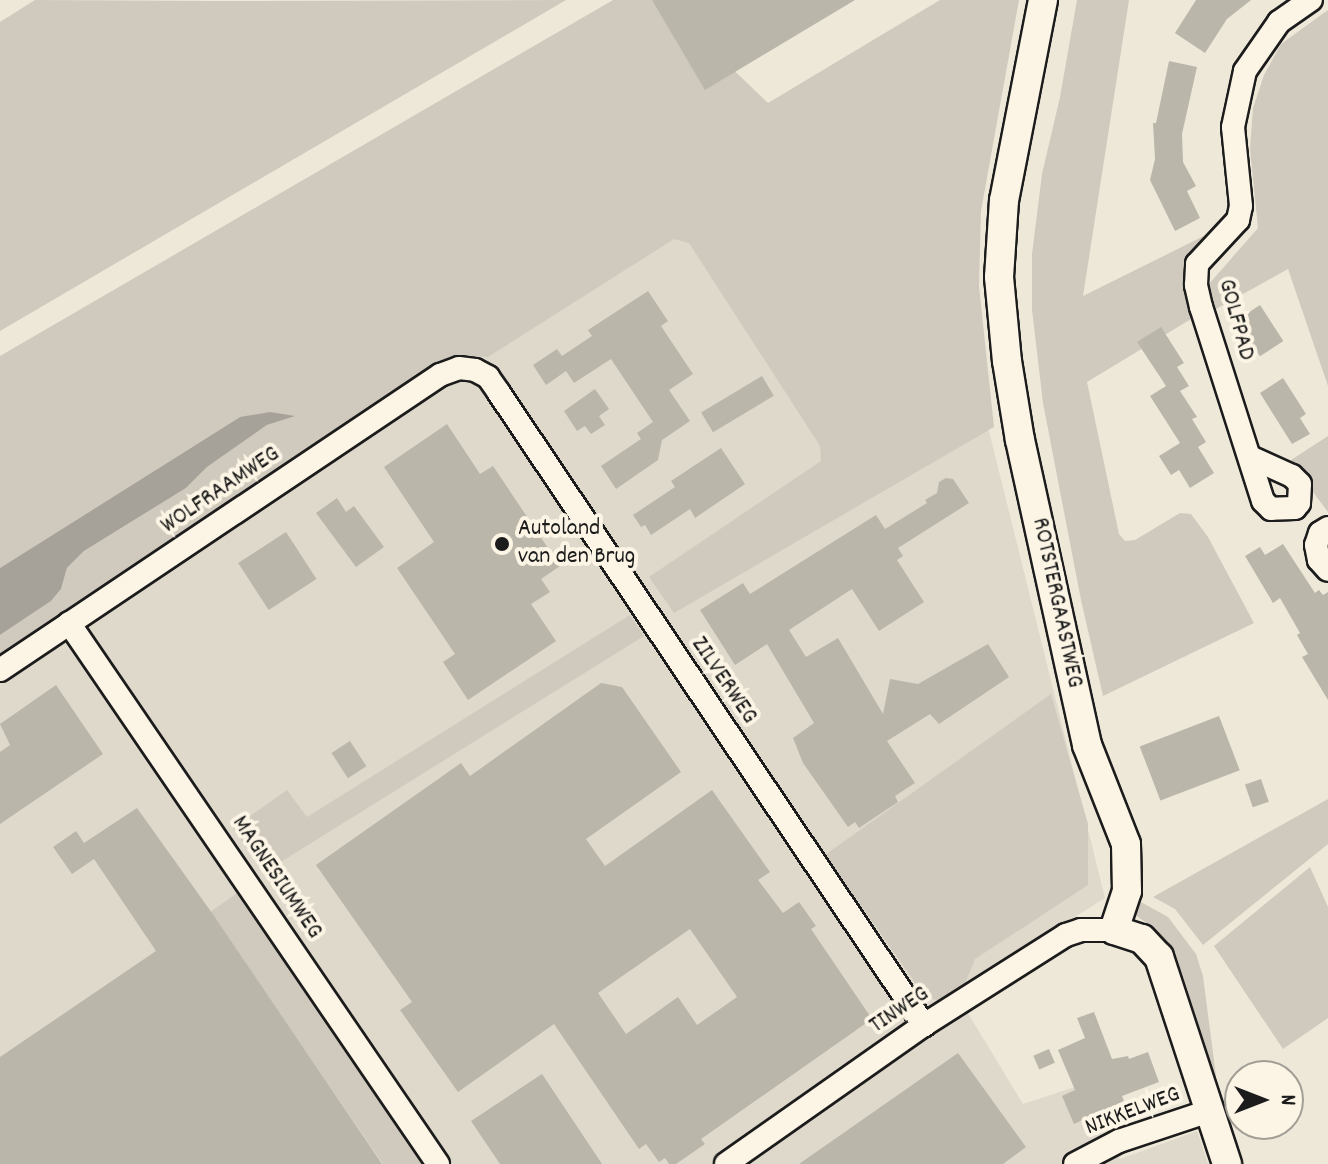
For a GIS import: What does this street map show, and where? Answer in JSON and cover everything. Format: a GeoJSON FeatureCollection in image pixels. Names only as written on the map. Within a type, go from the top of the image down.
{"type":"FeatureCollection","features":[{"type":"Feature","properties":{"kind":"street","name":"ROTSTERGAASTWEG"},"geometry":{"type":"LineString","coordinates":[[1043,0],[1004,200],[999,277],[1007,361],[1020,440],[1087,745],[1126,844],[1127,891],[1114,930]]}},
{"type":"Feature","properties":{"kind":"street","name":"GOLFPAD"},"geometry":{"type":"LineString","coordinates":[[1250,457],[1201,307],[1196,285],[1197,264],[1238,220],[1241,206],[1233,127],[1245,71],[1279,22],[1311,0]]}},
{"type":"Feature","properties":{"kind":"street","name":"WOLFRAAMWEG"},"geometry":{"type":"LineString","coordinates":[[0,670],[440,375],[459,368],[475,370]]}},
{"type":"Feature","properties":{"kind":"street","name":"ZILVERWEG"},"geometry":{"type":"LineString","coordinates":[[475,370],[488,377],[499,393],[924,1025]]}},
{"type":"Feature","properties":{"kind":"street"},"geometry":{"type":"LineString","coordinates":[[1328,528],[1320,533],[1316,545],[1319,560],[1328,570]]}},
{"type":"Feature","properties":{"kind":"street","name":"MAGNESIUMWEG"},"geometry":{"type":"LineString","coordinates":[[69,623],[438,1164]]}},
{"type":"Feature","properties":{"kind":"street","name":"TINWEG"},"geometry":{"type":"LineString","coordinates":[[726,1164],[924,1025],[1066,935],[1081,930],[1114,930]]}},
{"type":"Feature","properties":{"kind":"street"},"geometry":{"type":"LineString","coordinates":[[1114,930],[1142,939],[1159,957],[1227,1164]]}},
{"type":"Feature","properties":{"kind":"street","name":"NIKKELWEG"},"geometry":{"type":"LineString","coordinates":[[1075,1164],[1119,1141],[1209,1111]]}},
{"type":"Feature","properties":{"kind":"shaded area"},"geometry":{"type":"Polygon","coordinates":[[[35,0],[566,0],[0,331],[0,22],[35,0]]]}},
{"type":"Feature","properties":{"kind":"shaded area"},"geometry":{"type":"Polygon","coordinates":[[[613,0],[661,0],[768,103],[940,0],[1019,0],[981,211],[979,286],[994,427],[674,613],[649,577],[821,461],[820,446],[689,243],[674,239],[488,357],[462,355],[424,374],[0,654],[0,635],[51,601],[61,589],[67,568],[84,551],[186,488],[207,467],[267,425],[293,416],[240,417],[0,568],[0,356],[613,0]]]}},
{"type":"Feature","properties":{"kind":"shaded area"},"geometry":{"type":"Polygon","coordinates":[[[1077,0],[1129,0],[1083,296],[1228,224],[1185,271],[1196,316],[1087,382],[1119,534],[1125,541],[1135,540],[1180,513],[1191,514],[1208,537],[1254,623],[1103,696],[1043,403],[1032,310],[1032,254],[1042,174],[1060,97],[1077,0]]]}},
{"type":"Feature","properties":{"kind":"shaded area"},"geometry":{"type":"Polygon","coordinates":[[[1328,10],[1328,386],[1288,269],[1216,309],[1209,284],[1258,228],[1250,149],[1253,108],[1264,75],[1281,44],[1328,10]]]}},
{"type":"Feature","properties":{"kind":"shaded area"},"geometry":{"type":"Polygon","coordinates":[[[676,234],[988,427],[1105,898],[955,992],[1023,1104],[1090,1082],[1120,1159],[1197,1131],[1208,1164],[0,1164],[0,648],[433,362],[495,347],[676,234]]]}},
{"type":"Feature","properties":{"kind":"shaded area"},"geometry":{"type":"Polygon","coordinates":[[[270,412],[295,416],[267,425],[207,467],[186,488],[84,551],[67,568],[61,589],[51,601],[0,635],[0,568],[240,417],[270,412]]]}},
{"type":"Feature","properties":{"kind":"shaded area"},"geometry":{"type":"Polygon","coordinates":[[[1328,436],[1328,512],[1307,484],[1304,472],[1291,460],[1328,436]]]}},
{"type":"Feature","properties":{"kind":"shaded area"},"geometry":{"type":"Polygon","coordinates":[[[630,615],[644,636],[263,873],[233,828],[287,790],[307,817],[630,615]]]}},
{"type":"Feature","properties":{"kind":"shaded area"},"geometry":{"type":"Polygon","coordinates":[[[1051,694],[1088,824],[1088,885],[975,959],[961,993],[947,1003],[936,1000],[924,995],[825,855],[1051,694]]]}},
{"type":"Feature","properties":{"kind":"shaded area"},"geometry":{"type":"Polygon","coordinates":[[[1328,799],[1328,844],[1203,945],[1175,909],[1153,897],[1328,799]]]}},
{"type":"Feature","properties":{"kind":"shaded area"},"geometry":{"type":"Polygon","coordinates":[[[1310,867],[1328,907],[1328,1018],[1283,1049],[1214,946],[1310,867]]]}},
{"type":"Feature","properties":{"kind":"shaded area"},"geometry":{"type":"Polygon","coordinates":[[[242,890],[425,1164],[383,1164],[210,912],[242,890]]]}},
{"type":"Feature","properties":{"kind":"shaded area"},"geometry":{"type":"Polygon","coordinates":[[[1139,901],[1168,917],[1196,954],[1203,976],[1217,1084],[1170,952],[1152,927],[1134,914],[1139,901]]]}},
{"type":"Feature","properties":{"kind":"building"},"geometry":{"type":"Polygon","coordinates":[[[652,0],[855,0],[705,90],[652,0]]]}},
{"type":"Feature","properties":{"kind":"building"},"geometry":{"type":"Polygon","coordinates":[[[1196,0],[1251,0],[1227,19],[1205,53],[1175,33],[1196,0]]]}},
{"type":"Feature","properties":{"kind":"building"},"geometry":{"type":"Polygon","coordinates":[[[1169,61],[1197,67],[1182,134],[1183,162],[1196,186],[1187,191],[1200,218],[1175,231],[1150,180],[1155,159],[1153,123],[1156,123],[1169,61]]]}},
{"type":"Feature","properties":{"kind":"building"},"geometry":{"type":"Polygon","coordinates":[[[648,291],[668,321],[661,326],[693,374],[669,390],[690,421],[662,440],[658,460],[616,489],[601,466],[641,439],[637,433],[653,422],[611,359],[574,383],[566,371],[546,385],[533,365],[557,349],[562,356],[592,336],[588,330],[648,291]]]}},
{"type":"Feature","properties":{"kind":"building"},"geometry":{"type":"Polygon","coordinates":[[[1260,305],[1283,341],[1260,356],[1237,320],[1260,305]]]}},
{"type":"Feature","properties":{"kind":"building"},"geometry":{"type":"Polygon","coordinates":[[[1161,327],[1184,363],[1177,367],[1189,386],[1180,391],[1197,417],[1192,419],[1206,442],[1198,447],[1214,473],[1190,488],[1179,470],[1171,475],[1159,456],[1180,443],[1150,396],[1166,386],[1137,342],[1161,327]]]}},
{"type":"Feature","properties":{"kind":"building"},"geometry":{"type":"Polygon","coordinates":[[[762,376],[774,396],[713,432],[701,413],[762,376]]]}},
{"type":"Feature","properties":{"kind":"building"},"geometry":{"type":"Polygon","coordinates":[[[1283,378],[1306,414],[1300,418],[1310,434],[1292,444],[1260,393],[1283,378]]]}},
{"type":"Feature","properties":{"kind":"building"},"geometry":{"type":"Polygon","coordinates":[[[595,389],[609,409],[599,416],[605,425],[591,434],[585,426],[577,431],[564,411],[595,389]]]}},
{"type":"Feature","properties":{"kind":"building"},"geometry":{"type":"Polygon","coordinates":[[[447,424],[480,474],[493,466],[560,566],[541,579],[550,592],[531,604],[556,641],[468,700],[443,662],[455,654],[397,568],[434,542],[384,467],[447,424]]]}},
{"type":"Feature","properties":{"kind":"building"},"geometry":{"type":"Polygon","coordinates":[[[721,448],[745,484],[695,518],[690,509],[651,535],[645,525],[641,527],[633,515],[675,487],[671,481],[721,448]]]}},
{"type":"Feature","properties":{"kind":"building"},"geometry":{"type":"Polygon","coordinates":[[[946,478],[953,479],[969,503],[898,548],[903,556],[897,560],[924,602],[879,631],[852,589],[789,630],[806,657],[838,638],[883,714],[890,679],[918,684],[988,644],[1009,677],[939,724],[930,714],[887,741],[915,783],[895,796],[898,802],[859,828],[855,822],[848,827],[803,763],[793,738],[814,723],[767,644],[735,665],[700,610],[743,583],[750,594],[876,515],[885,529],[927,503],[925,500],[937,493],[939,482],[946,478]]]}},
{"type":"Feature","properties":{"kind":"building"},"geometry":{"type":"Polygon","coordinates":[[[337,498],[346,512],[354,506],[384,547],[356,567],[316,513],[337,498]]]}},
{"type":"Feature","properties":{"kind":"building"},"geometry":{"type":"Polygon","coordinates":[[[286,532],[316,579],[269,610],[238,563],[286,532]]]}},
{"type":"Feature","properties":{"kind":"building"},"geometry":{"type":"Polygon","coordinates":[[[1283,544],[1315,593],[1319,590],[1323,595],[1328,592],[1328,700],[1302,657],[1308,654],[1280,598],[1273,603],[1245,556],[1260,547],[1265,555],[1283,544]]]}},
{"type":"Feature","properties":{"kind":"building"},"geometry":{"type":"Polygon","coordinates":[[[601,683],[622,687],[681,772],[586,839],[605,866],[712,790],[770,872],[758,880],[783,913],[799,902],[816,926],[811,929],[872,1019],[701,1139],[705,1144],[676,1164],[669,1164],[665,1158],[659,1162],[646,1144],[639,1149],[554,1024],[458,1092],[400,1010],[412,1002],[316,865],[461,763],[470,776],[601,683]],[[690,929],[598,993],[626,1034],[678,997],[697,1025],[737,997],[690,929]]]}},
{"type":"Feature","properties":{"kind":"building"},"geometry":{"type":"Polygon","coordinates":[[[56,685],[103,754],[0,824],[0,752],[10,745],[0,724],[56,685]]]}},
{"type":"Feature","properties":{"kind":"building"},"geometry":{"type":"Polygon","coordinates":[[[1219,716],[1240,770],[1160,801],[1140,746],[1219,716]]]}},
{"type":"Feature","properties":{"kind":"building"},"geometry":{"type":"Polygon","coordinates":[[[350,741],[366,766],[348,778],[332,753],[350,741]]]}},
{"type":"Feature","properties":{"kind":"building"},"geometry":{"type":"Polygon","coordinates":[[[1261,779],[1269,802],[1253,807],[1245,785],[1261,779]]]}},
{"type":"Feature","properties":{"kind":"building"},"geometry":{"type":"Polygon","coordinates":[[[137,808],[382,1164],[0,1164],[0,1057],[156,951],[94,859],[72,874],[53,847],[76,831],[84,843],[137,808]]]}},
{"type":"Feature","properties":{"kind":"building"},"geometry":{"type":"Polygon","coordinates":[[[1094,1012],[1112,1059],[1128,1056],[1129,1059],[1148,1052],[1159,1082],[1122,1096],[1124,1101],[1074,1124],[1062,1096],[1075,1090],[1058,1050],[1085,1038],[1077,1018],[1094,1012]]]}},
{"type":"Feature","properties":{"kind":"building"},"geometry":{"type":"Polygon","coordinates":[[[1049,1049],[1055,1063],[1039,1069],[1033,1056],[1049,1049]]]}},
{"type":"Feature","properties":{"kind":"building"},"geometry":{"type":"Polygon","coordinates":[[[958,1053],[1026,1147],[1003,1164],[799,1164],[958,1053]]]}},
{"type":"Feature","properties":{"kind":"building"},"geometry":{"type":"Polygon","coordinates":[[[542,1074],[602,1164],[500,1164],[471,1121],[542,1074]]]}},
{"type":"Feature","properties":{"kind":"place","name":"Autoland van den Brug"},"geometry":{"type":"Point","coordinates":[502,544]}}]}
